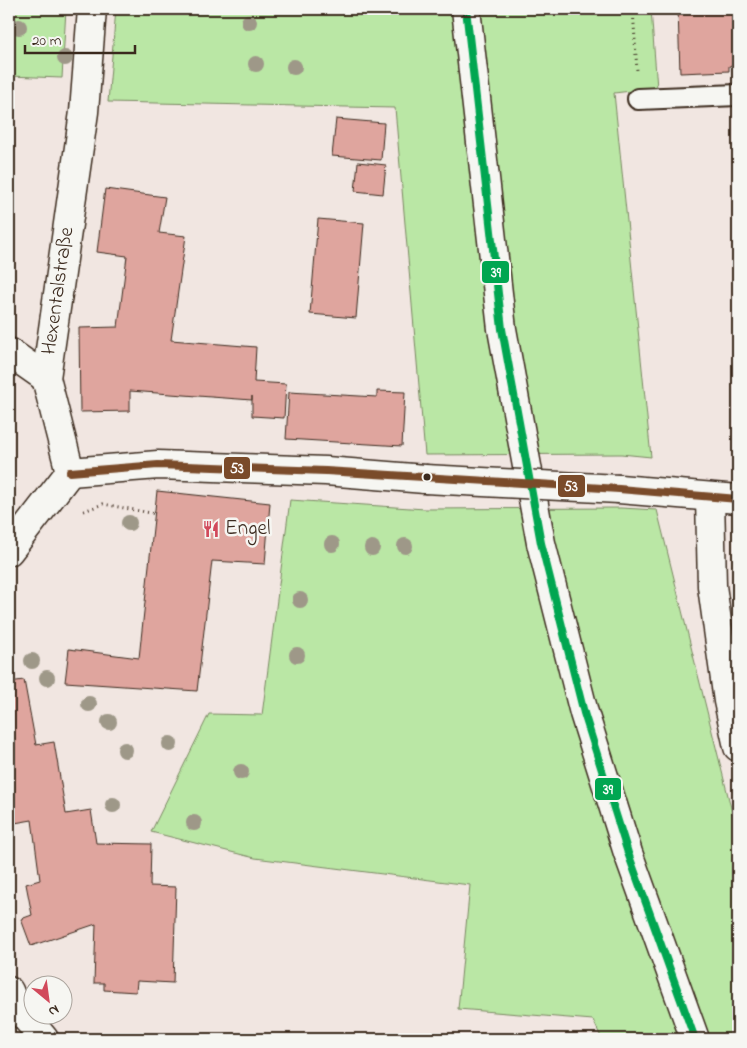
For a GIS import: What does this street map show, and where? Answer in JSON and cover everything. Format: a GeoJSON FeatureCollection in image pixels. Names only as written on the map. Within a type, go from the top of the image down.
{"type":"FeatureCollection","features":[{"type":"Feature","properties":{"kind":"street","name":"Hexentalstraße"},"geometry":{"type":"LineString","coordinates":[[70,472],[46,378],[84,112],[92,9]]}},
{"type":"Feature","properties":{"kind":"street"},"geometry":{"type":"LineString","coordinates":[[466,9],[502,329],[541,543],[584,713],[628,853],[695,1039]]}},
{"type":"Feature","properties":{"kind":"street"},"geometry":{"type":"LineString","coordinates":[[9,352],[46,378]]}},
{"type":"Feature","properties":{"kind":"street"},"geometry":{"type":"LineString","coordinates":[[9,551],[70,472],[158,465],[326,472],[619,489],[738,499]]}},
{"type":"Feature","properties":{"kind":"street"},"geometry":{"type":"LineString","coordinates":[[710,497],[712,586],[733,702],[738,747]]}},
{"type":"Feature","properties":{"kind":"street"},"geometry":{"type":"LineString","coordinates":[[9,991],[14,1003],[44,1039]]}},
{"type":"Feature","properties":{"kind":"lane"},"geometry":{"type":"LineString","coordinates":[[638,99],[738,95]]}},
{"type":"Feature","properties":{"kind":"path"},"geometry":{"type":"LineString","coordinates":[[633,9],[638,99]]}},
{"type":"Feature","properties":{"kind":"path"},"geometry":{"type":"LineString","coordinates":[[80,516],[86,509],[103,504],[156,514]]}},
{"type":"Feature","properties":{"kind":"green space"},"geometry":{"type":"Polygon","coordinates":[[[9,9],[66,9],[62,78],[9,76],[9,9]]]}},
{"type":"Feature","properties":{"kind":"green space"},"geometry":{"type":"Polygon","coordinates":[[[116,9],[651,9],[657,88],[614,93],[651,457],[621,454],[425,455],[395,108],[108,102],[116,9]]]}},
{"type":"Feature","properties":{"kind":"green space"},"geometry":{"type":"Polygon","coordinates":[[[290,500],[425,509],[621,508],[657,510],[738,836],[738,1039],[602,1039],[593,1020],[458,1009],[470,885],[255,858],[151,832],[209,714],[262,715],[290,500]]]}},
{"type":"Feature","properties":{"kind":"building"},"geometry":{"type":"Polygon","coordinates":[[[678,9],[738,9],[738,65],[729,66],[729,71],[680,73],[678,9]]]}},
{"type":"Feature","properties":{"kind":"building"},"geometry":{"type":"Polygon","coordinates":[[[336,119],[384,123],[381,160],[332,156],[336,119]]]}},
{"type":"Feature","properties":{"kind":"building"},"geometry":{"type":"Polygon","coordinates":[[[358,162],[386,165],[383,194],[355,191],[358,162]]]}},
{"type":"Feature","properties":{"kind":"building"},"geometry":{"type":"Polygon","coordinates":[[[105,189],[165,197],[159,233],[186,236],[171,340],[256,347],[254,382],[286,384],[284,418],[252,416],[252,400],[130,391],[130,411],[80,412],[79,328],[118,327],[127,256],[97,252],[105,189]]]}},
{"type":"Feature","properties":{"kind":"building"},"geometry":{"type":"Polygon","coordinates":[[[318,219],[364,223],[356,318],[310,314],[318,219]]]}},
{"type":"Feature","properties":{"kind":"building"},"geometry":{"type":"Polygon","coordinates":[[[377,391],[405,392],[402,446],[286,439],[289,392],[377,397],[377,391]]]}},
{"type":"Feature","properties":{"kind":"building"},"geometry":{"type":"Polygon","coordinates":[[[157,491],[270,503],[265,564],[212,561],[197,691],[65,682],[69,649],[139,658],[157,491]]]}},
{"type":"Feature","properties":{"kind":"building"},"geometry":{"type":"Polygon","coordinates":[[[24,680],[36,745],[54,742],[66,814],[91,810],[96,843],[151,844],[150,886],[176,887],[173,983],[137,981],[136,992],[104,990],[104,983],[94,983],[96,924],[31,946],[21,919],[32,915],[26,884],[40,880],[32,820],[9,824],[9,682],[24,680]]]}},
{"type":"Feature","properties":{"kind":"transit line","name":"39"},"geometry":{"type":"LineString","coordinates":[[466,9],[502,329],[541,543],[584,713],[628,853],[695,1039]]}},
{"type":"Feature","properties":{"kind":"transit line","name":"53"},"geometry":{"type":"LineString","coordinates":[[70,472],[158,465],[326,471],[619,489],[738,499]]}},
{"type":"Feature","properties":{"kind":"place","name":"Engel"},"geometry":{"type":"Point","coordinates":[211,529]}}]}
